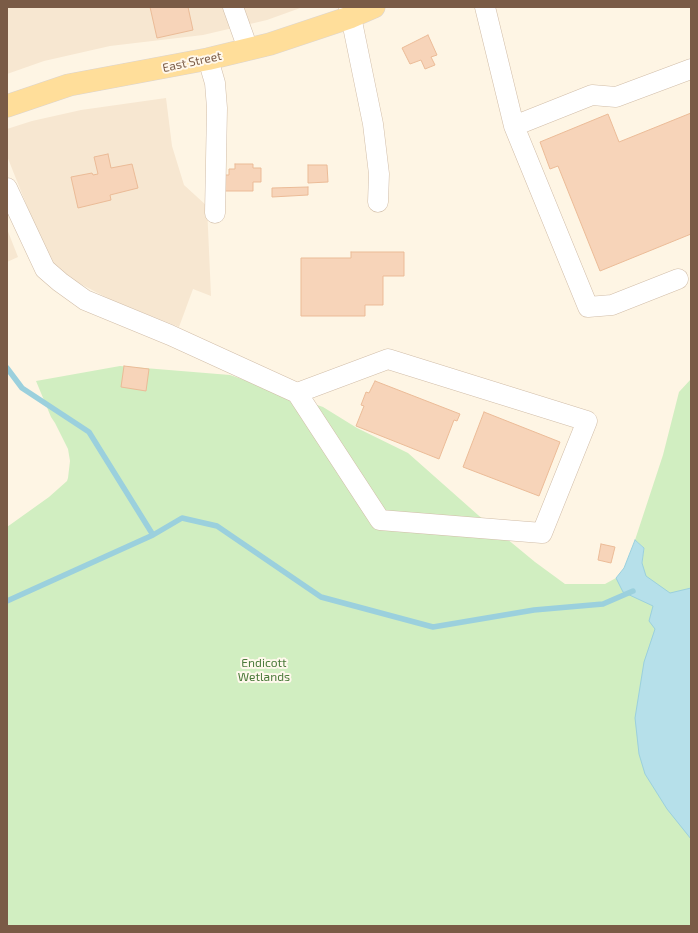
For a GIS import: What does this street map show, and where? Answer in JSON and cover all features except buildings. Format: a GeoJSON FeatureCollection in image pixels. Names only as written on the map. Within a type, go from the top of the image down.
{"type":"FeatureCollection","features":[{"type":"Feature","properties":{"kind":"main road","name":"East Street"},"geometry":{"type":"LineString","coordinates":[[7,106],[69,86],[208,59],[270,44],[350,12],[374,7]]}},
{"type":"Feature","properties":{"kind":"street"},"geometry":{"type":"LineString","coordinates":[[233,7],[248,49]]}},
{"type":"Feature","properties":{"kind":"street"},"geometry":{"type":"LineString","coordinates":[[485,7],[514,126],[588,308],[612,305],[678,279]]}},
{"type":"Feature","properties":{"kind":"street"},"geometry":{"type":"LineString","coordinates":[[350,12],[362,63],[373,124],[378,174],[378,202]]}},
{"type":"Feature","properties":{"kind":"street"},"geometry":{"type":"LineString","coordinates":[[208,59],[215,83],[217,108],[215,213]]}},
{"type":"Feature","properties":{"kind":"street"},"geometry":{"type":"LineString","coordinates":[[514,126],[592,95],[616,97],[691,69]]}},
{"type":"Feature","properties":{"kind":"street"},"geometry":{"type":"LineString","coordinates":[[7,188],[45,269],[60,282],[86,300],[170,335],[297,393],[380,520],[542,533],[587,422],[388,359],[297,393]]}},
{"type":"Feature","properties":{"kind":"shaded area"},"geometry":{"type":"Polygon","coordinates":[[[7,7],[303,7],[267,20],[203,35],[110,46],[44,61],[7,74],[7,7]]]}},
{"type":"Feature","properties":{"kind":"shaded area"},"geometry":{"type":"Polygon","coordinates":[[[166,98],[172,146],[184,185],[207,206],[211,296],[193,289],[179,327],[111,300],[58,272],[48,256],[36,229],[7,156],[7,129],[32,121],[81,110],[166,98]]]}},
{"type":"Feature","properties":{"kind":"shaded area"},"geometry":{"type":"Polygon","coordinates":[[[7,229],[18,257],[7,262],[7,229]]]}},
{"type":"Feature","properties":{"kind":"green space","name":"Endicott Wetlands"},"geometry":{"type":"Polygon","coordinates":[[[120,366],[230,375],[323,407],[357,428],[408,453],[478,515],[535,562],[565,584],[605,584],[616,578],[617,579],[642,563],[644,548],[635,540],[663,455],[679,392],[691,379],[691,926],[7,926],[7,527],[49,497],[67,481],[70,461],[68,449],[51,417],[36,381],[120,366]]]}},
{"type":"Feature","properties":{"kind":"water"},"geometry":{"type":"Polygon","coordinates":[[[635,540],[644,548],[642,563],[646,576],[670,593],[691,588],[691,839],[667,809],[645,774],[639,754],[635,718],[644,662],[655,629],[649,621],[653,606],[623,592],[616,578],[624,568],[635,540]]]}},
{"type":"Feature","properties":{"kind":"waterway"},"geometry":{"type":"LineString","coordinates":[[7,368],[22,388],[89,432],[153,535],[7,601]]}},
{"type":"Feature","properties":{"kind":"waterway"},"geometry":{"type":"LineString","coordinates":[[153,535],[182,518],[217,526],[321,597],[433,627],[534,610],[603,604],[633,591]]}}]}
